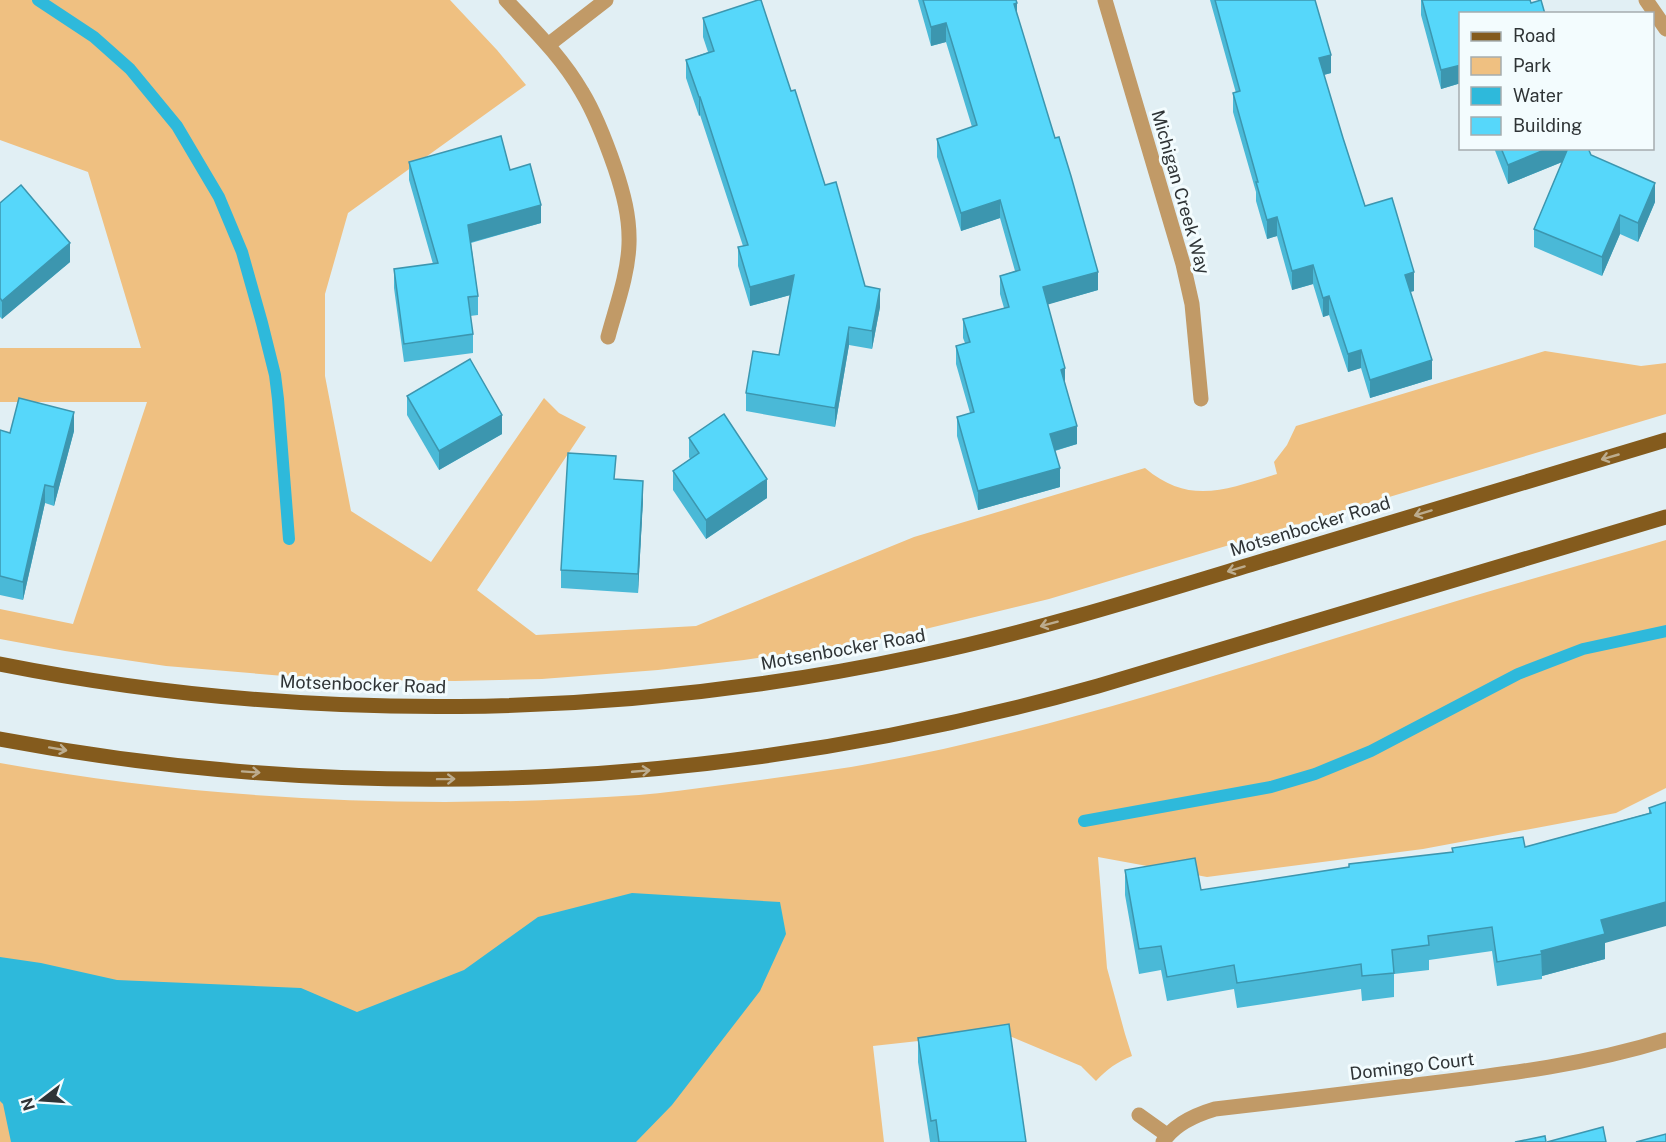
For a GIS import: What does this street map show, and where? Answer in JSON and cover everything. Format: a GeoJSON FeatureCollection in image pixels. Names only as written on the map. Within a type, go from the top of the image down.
{"type":"FeatureCollection","features":[{"type":"Feature","properties":{"kind":"main road","name":"Motsenbocker Road"},"geometry":{"type":"LineString","coordinates":[[0,664],[110,683],[227,697],[402,707],[564,703],[676,694],[750,685],[909,658],[1037,627],[1139,599],[1666,440]]}},
{"type":"Feature","properties":{"kind":"main road"},"geometry":{"type":"LineString","coordinates":[[0,739],[147,762],[300,776],[365,779],[585,775],[675,768],[757,758],[854,743],[1031,704],[1666,517]]}},
{"type":"Feature","properties":{"kind":"street"},"geometry":{"type":"LineString","coordinates":[[506,0],[548,45],[582,92],[598,123],[618,178],[627,213],[628,255],[626,272],[609,338]]}},
{"type":"Feature","properties":{"kind":"street"},"geometry":{"type":"LineString","coordinates":[[548,45],[606,0]]}},
{"type":"Feature","properties":{"kind":"street","name":"Michigan Creek Way"},"geometry":{"type":"LineString","coordinates":[[1105,0],[1183,264],[1192,304],[1201,399]]}},
{"type":"Feature","properties":{"kind":"street"},"geometry":{"type":"LineString","coordinates":[[1646,0],[1666,29]]}},
{"type":"Feature","properties":{"kind":"street","name":"Domingo Court"},"geometry":{"type":"LineString","coordinates":[[1165,1139],[1191,1117],[1215,1109],[1516,1074],[1593,1059],[1666,1040]]}},
{"type":"Feature","properties":{"kind":"street"},"geometry":{"type":"LineString","coordinates":[[1139,1115],[1165,1139]]}},
{"type":"Feature","properties":{"kind":"green space"},"geometry":{"type":"Polygon","coordinates":[[[0,0],[450,0],[497,50],[526,85],[348,213],[325,294],[325,376],[351,511],[431,562],[544,398],[559,413],[586,427],[477,590],[536,635],[696,626],[914,537],[1145,468],[1162,480],[1193,491],[1209,491],[1242,485],[1277,474],[1274,462],[1287,445],[1296,426],[1545,351],[1641,366],[1666,363],[1666,414],[1049,599],[876,640],[744,660],[658,670],[542,679],[364,680],[296,677],[166,666],[0,639],[0,609],[73,624],[147,402],[0,402],[0,348],[141,348],[88,172],[0,140],[0,0]]]}},
{"type":"Feature","properties":{"kind":"green space"},"geometry":{"type":"Polygon","coordinates":[[[1666,540],[1666,788],[1616,813],[1423,849],[1207,877],[1098,857],[1107,968],[1132,1056],[1112,1066],[1096,1081],[1081,1066],[1000,1032],[873,1046],[884,1142],[0,1142],[0,763],[158,786],[318,799],[479,802],[667,792],[851,767],[991,738],[1198,681],[1437,607],[1666,540]]]}},
{"type":"Feature","properties":{"kind":"water"},"geometry":{"type":"Polygon","coordinates":[[[632,893],[780,902],[786,934],[760,991],[672,1105],[636,1142],[11,1142],[3,1104],[0,1101],[0,957],[41,963],[117,980],[301,988],[357,1012],[464,970],[538,917],[632,893]]]}},
{"type":"Feature","properties":{"kind":"building"},"geometry":{"type":"Polygon","coordinates":[[[761,0],[791,91],[795,90],[825,185],[836,182],[865,286],[880,289],[872,331],[849,327],[835,408],[746,393],[753,351],[779,355],[794,275],[750,287],[738,247],[748,245],[686,60],[714,51],[703,18],[761,0]]]}},
{"type":"Feature","properties":{"kind":"building"},"geometry":{"type":"Polygon","coordinates":[[[923,0],[1016,0],[1017,3],[1014,4],[1055,138],[1059,137],[1098,272],[1043,287],[1065,368],[1061,370],[1077,426],[1050,434],[1060,468],[978,491],[957,417],[974,412],[956,346],[970,342],[963,319],[1009,307],[1000,276],[1020,270],[1000,200],[961,213],[937,139],[977,125],[946,23],[931,27],[923,0]]]}},
{"type":"Feature","properties":{"kind":"building"},"geometry":{"type":"Polygon","coordinates":[[[1215,0],[1315,0],[1331,55],[1319,58],[1365,206],[1392,198],[1414,272],[1405,275],[1432,360],[1370,380],[1361,350],[1348,354],[1329,296],[1323,298],[1313,265],[1292,271],[1277,217],[1267,220],[1256,182],[1258,182],[1233,93],[1240,91],[1215,0]]]}},
{"type":"Feature","properties":{"kind":"building"},"geometry":{"type":"Polygon","coordinates":[[[1422,0],[1530,0],[1531,3],[1541,0],[1544,12],[1459,12],[1459,66],[1441,70],[1422,0]]]}},
{"type":"Feature","properties":{"kind":"building"},"geometry":{"type":"Polygon","coordinates":[[[501,136],[510,170],[530,164],[541,205],[468,225],[478,296],[468,297],[473,334],[404,344],[394,269],[438,263],[409,162],[501,136]]]}},
{"type":"Feature","properties":{"kind":"building"},"geometry":{"type":"Polygon","coordinates":[[[1502,150],[1544,150],[1508,165],[1502,150]]]}},
{"type":"Feature","properties":{"kind":"building"},"geometry":{"type":"Polygon","coordinates":[[[1567,150],[1589,150],[1591,155],[1655,183],[1638,223],[1620,215],[1602,257],[1534,229],[1567,150]]]}},
{"type":"Feature","properties":{"kind":"building"},"geometry":{"type":"Polygon","coordinates":[[[21,185],[70,243],[2,301],[0,298],[0,203],[21,185]]]}},
{"type":"Feature","properties":{"kind":"building"},"geometry":{"type":"Polygon","coordinates":[[[470,359],[502,415],[439,451],[407,396],[470,359]]]}},
{"type":"Feature","properties":{"kind":"building"},"geometry":{"type":"Polygon","coordinates":[[[19,398],[74,412],[54,487],[45,485],[23,582],[0,576],[0,430],[10,433],[19,398]]]}},
{"type":"Feature","properties":{"kind":"building"},"geometry":{"type":"Polygon","coordinates":[[[724,414],[767,479],[706,520],[673,471],[699,453],[689,438],[724,414]]]}},
{"type":"Feature","properties":{"kind":"building"},"geometry":{"type":"Polygon","coordinates":[[[568,453],[616,456],[614,479],[643,481],[638,574],[561,570],[568,453]]]}},
{"type":"Feature","properties":{"kind":"building"},"geometry":{"type":"Polygon","coordinates":[[[1666,802],[1666,902],[1601,920],[1605,934],[1541,951],[1542,954],[1497,962],[1492,927],[1428,936],[1429,945],[1392,950],[1394,973],[1362,976],[1361,964],[1237,983],[1234,965],[1167,977],[1161,946],[1139,949],[1125,870],[1195,858],[1201,890],[1349,867],[1349,864],[1453,852],[1452,848],[1523,837],[1525,847],[1651,813],[1649,808],[1666,802]]]}},
{"type":"Feature","properties":{"kind":"building"},"geometry":{"type":"Polygon","coordinates":[[[1009,1024],[1026,1142],[939,1142],[936,1120],[931,1121],[918,1038],[1009,1024]]]}},
{"type":"Feature","properties":{"kind":"building"},"geometry":{"type":"Polygon","coordinates":[[[1603,1127],[1606,1142],[1547,1142],[1603,1127]]]}},
{"type":"Feature","properties":{"kind":"building"},"geometry":{"type":"Polygon","coordinates":[[[1666,1134],[1666,1142],[1636,1142],[1666,1134]]]}},
{"type":"Feature","properties":{"kind":"building"},"geometry":{"type":"Polygon","coordinates":[[[1545,1136],[1546,1142],[1515,1142],[1545,1136]]]}},
{"type":"Feature","properties":{"kind":"waterway"},"geometry":{"type":"LineString","coordinates":[[38,0],[94,37],[130,69],[177,126],[219,197],[242,252],[275,375],[289,539]]}},
{"type":"Feature","properties":{"kind":"waterway"},"geometry":{"type":"LineString","coordinates":[[1084,821],[1271,787],[1315,774],[1371,751],[1518,674],[1583,649],[1666,631]]}}]}
